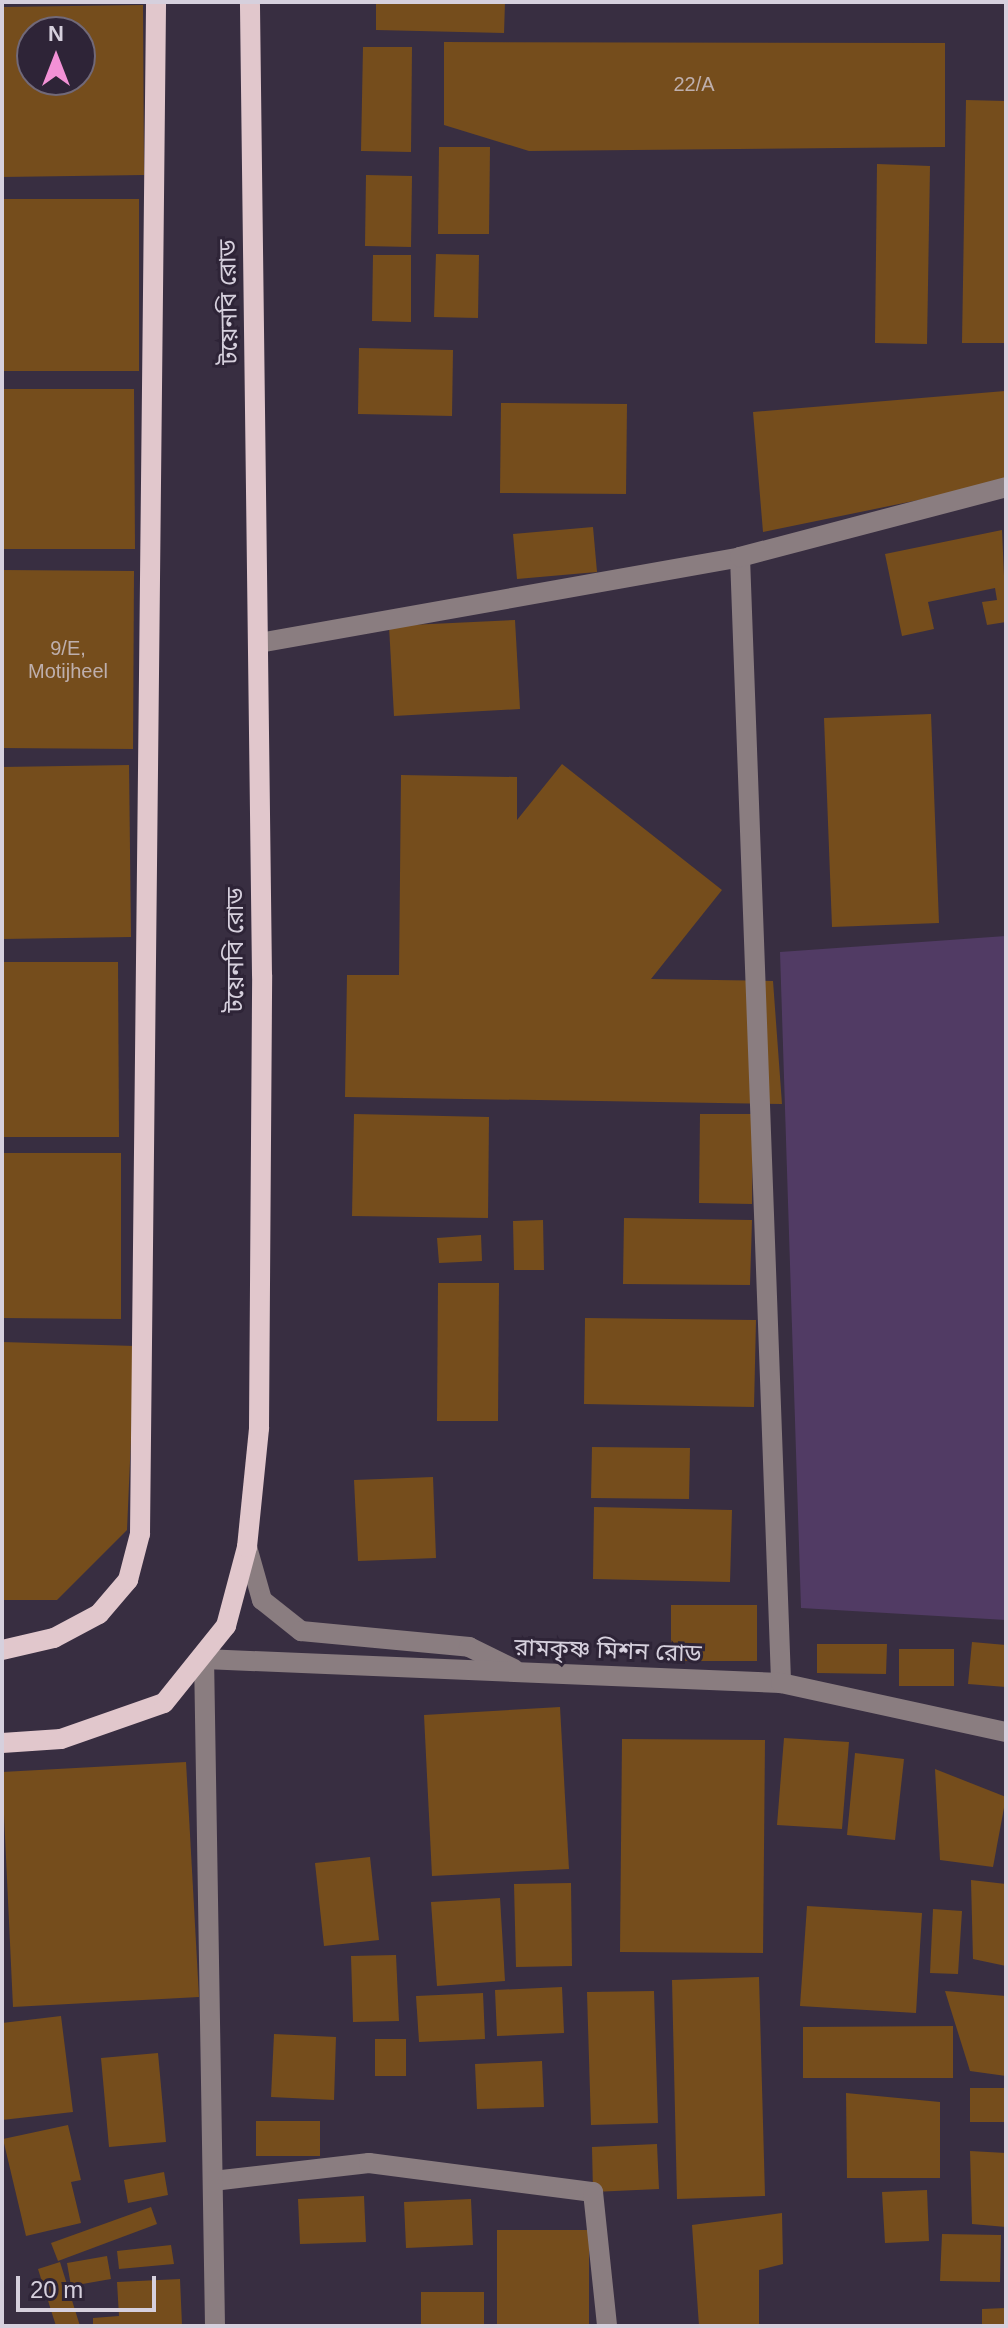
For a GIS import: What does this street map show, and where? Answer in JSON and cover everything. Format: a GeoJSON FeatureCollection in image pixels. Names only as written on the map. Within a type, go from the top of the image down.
{"type":"FeatureCollection","features":[{"type":"Feature","properties":{"kind":"main road"},"geometry":{"type":"LineString","coordinates":[[2,1650],[54,1638],[99,1614],[128,1580],[140,1534],[156,2]]}},
{"type":"Feature","properties":{"kind":"main road","name":"টয়েনবি রোড"},"geometry":{"type":"LineString","coordinates":[[2,1743],[61,1739],[125,1722],[164,1703],[204,1659],[239,1598],[247,1547],[259,1428],[259,643],[250,2]]}},
{"type":"Feature","properties":{"kind":"street"},"geometry":{"type":"LineString","coordinates":[[259,643],[740,557],[1006,487]]}},
{"type":"Feature","properties":{"kind":"street"},"geometry":{"type":"LineString","coordinates":[[740,557],[781,1683]]}},
{"type":"Feature","properties":{"kind":"street"},"geometry":{"type":"LineString","coordinates":[[247,1547],[262,1600],[301,1631],[469,1647],[520,1672]]}},
{"type":"Feature","properties":{"kind":"street"},"geometry":{"type":"LineString","coordinates":[[204,1659],[215,2326]]}},
{"type":"Feature","properties":{"kind":"street","name":"রামকৃষ্ণ মিশন রোড"},"geometry":{"type":"LineString","coordinates":[[204,1659],[781,1683],[1006,1732]]}},
{"type":"Feature","properties":{"kind":"street"},"geometry":{"type":"LineString","coordinates":[[213,2181],[369,2163],[593,2192],[607,2326]]}},
{"type":"Feature","properties":{"kind":"shaded area"},"geometry":{"type":"Polygon","coordinates":[[[1006,936],[1006,1620],[801,1608],[780,952],[1006,936]]]}},
{"type":"Feature","properties":{"kind":"building"},"geometry":{"type":"Polygon","coordinates":[[[376,2],[505,2],[504,33],[376,30],[376,2]]]}},
{"type":"Feature","properties":{"kind":"building"},"geometry":{"type":"Polygon","coordinates":[[[143,5],[144,175],[2,177],[2,7],[143,5]]]}},
{"type":"Feature","properties":{"kind":"building"},"geometry":{"type":"Polygon","coordinates":[[[444,42],[945,43],[945,147],[529,151],[444,125],[444,42]]]}},
{"type":"Feature","properties":{"kind":"building"},"geometry":{"type":"Polygon","coordinates":[[[363,47],[412,47],[411,152],[361,151],[363,47]]]}},
{"type":"Feature","properties":{"kind":"building"},"geometry":{"type":"Polygon","coordinates":[[[966,100],[1006,101],[1006,343],[962,343],[966,100]]]}},
{"type":"Feature","properties":{"kind":"building"},"geometry":{"type":"Polygon","coordinates":[[[439,147],[490,147],[489,234],[438,234],[439,147]]]}},
{"type":"Feature","properties":{"kind":"building"},"geometry":{"type":"Polygon","coordinates":[[[877,164],[930,166],[927,344],[875,343],[877,164]]]}},
{"type":"Feature","properties":{"kind":"building"},"geometry":{"type":"Polygon","coordinates":[[[366,175],[412,176],[411,247],[365,246],[366,175]]]}},
{"type":"Feature","properties":{"kind":"building"},"geometry":{"type":"Polygon","coordinates":[[[2,199],[139,199],[139,371],[2,371],[2,199]]]}},
{"type":"Feature","properties":{"kind":"building"},"geometry":{"type":"Polygon","coordinates":[[[436,254],[479,255],[478,318],[434,317],[436,254]]]}},
{"type":"Feature","properties":{"kind":"building"},"geometry":{"type":"Polygon","coordinates":[[[373,255],[411,255],[411,322],[372,321],[373,255]]]}},
{"type":"Feature","properties":{"kind":"building"},"geometry":{"type":"Polygon","coordinates":[[[359,348],[453,350],[452,416],[358,414],[359,348]]]}},
{"type":"Feature","properties":{"kind":"building"},"geometry":{"type":"Polygon","coordinates":[[[2,389],[134,389],[135,549],[2,549],[2,389]]]}},
{"type":"Feature","properties":{"kind":"building"},"geometry":{"type":"Polygon","coordinates":[[[1005,391],[1006,482],[763,532],[753,412],[1005,391]]]}},
{"type":"Feature","properties":{"kind":"building"},"geometry":{"type":"Polygon","coordinates":[[[501,403],[627,404],[626,494],[500,493],[501,403]]]}},
{"type":"Feature","properties":{"kind":"building"},"geometry":{"type":"Polygon","coordinates":[[[593,527],[597,572],[517,579],[513,534],[593,527]]]}},
{"type":"Feature","properties":{"kind":"building"},"geometry":{"type":"Polygon","coordinates":[[[1002,530],[1006,622],[987,625],[982,602],[997,600],[995,588],[928,602],[934,629],[902,636],[885,554],[1002,530]]]}},
{"type":"Feature","properties":{"kind":"building"},"geometry":{"type":"Polygon","coordinates":[[[2,570],[134,571],[133,749],[2,748],[2,570]]]}},
{"type":"Feature","properties":{"kind":"building"},"geometry":{"type":"Polygon","coordinates":[[[515,620],[520,709],[394,716],[389,626],[515,620]]]}},
{"type":"Feature","properties":{"kind":"building"},"geometry":{"type":"Polygon","coordinates":[[[931,714],[939,923],[832,927],[824,718],[931,714]]]}},
{"type":"Feature","properties":{"kind":"building"},"geometry":{"type":"Polygon","coordinates":[[[562,764],[722,890],[651,979],[773,981],[782,1104],[345,1097],[347,975],[399,975],[401,775],[517,777],[517,820],[562,764]]]}},
{"type":"Feature","properties":{"kind":"building"},"geometry":{"type":"Polygon","coordinates":[[[129,765],[131,937],[2,939],[2,767],[129,765]]]}},
{"type":"Feature","properties":{"kind":"building"},"geometry":{"type":"Polygon","coordinates":[[[2,962],[118,962],[119,1137],[2,1137],[2,962]]]}},
{"type":"Feature","properties":{"kind":"building"},"geometry":{"type":"Polygon","coordinates":[[[354,1114],[489,1117],[488,1218],[352,1216],[354,1114]]]}},
{"type":"Feature","properties":{"kind":"building"},"geometry":{"type":"Polygon","coordinates":[[[700,1114],[753,1114],[752,1204],[699,1203],[700,1114]]]}},
{"type":"Feature","properties":{"kind":"building"},"geometry":{"type":"Polygon","coordinates":[[[2,1153],[121,1153],[121,1319],[2,1318],[2,1153]]]}},
{"type":"Feature","properties":{"kind":"building"},"geometry":{"type":"Polygon","coordinates":[[[624,1218],[752,1220],[750,1285],[623,1284],[624,1218]]]}},
{"type":"Feature","properties":{"kind":"building"},"geometry":{"type":"Polygon","coordinates":[[[543,1220],[544,1270],[514,1270],[513,1221],[543,1220]]]}},
{"type":"Feature","properties":{"kind":"building"},"geometry":{"type":"Polygon","coordinates":[[[481,1235],[482,1261],[439,1263],[437,1238],[481,1235]]]}},
{"type":"Feature","properties":{"kind":"building"},"geometry":{"type":"Polygon","coordinates":[[[438,1283],[499,1283],[498,1421],[437,1421],[438,1283]]]}},
{"type":"Feature","properties":{"kind":"building"},"geometry":{"type":"Polygon","coordinates":[[[585,1318],[756,1320],[754,1407],[584,1404],[585,1318]]]}},
{"type":"Feature","properties":{"kind":"building"},"geometry":{"type":"Polygon","coordinates":[[[2,1342],[135,1346],[127,1530],[57,1600],[2,1600],[2,1342]]]}},
{"type":"Feature","properties":{"kind":"building"},"geometry":{"type":"Polygon","coordinates":[[[592,1447],[690,1448],[689,1499],[591,1498],[592,1447]]]}},
{"type":"Feature","properties":{"kind":"building"},"geometry":{"type":"Polygon","coordinates":[[[433,1477],[436,1558],[358,1561],[354,1480],[433,1477]]]}},
{"type":"Feature","properties":{"kind":"building"},"geometry":{"type":"Polygon","coordinates":[[[594,1507],[732,1510],[730,1582],[593,1579],[594,1507]]]}},
{"type":"Feature","properties":{"kind":"building"},"geometry":{"type":"Polygon","coordinates":[[[671,1605],[757,1605],[757,1661],[671,1661],[671,1605]]]}},
{"type":"Feature","properties":{"kind":"building"},"geometry":{"type":"Polygon","coordinates":[[[972,1642],[1006,1645],[1006,1687],[968,1684],[972,1642]]]}},
{"type":"Feature","properties":{"kind":"building"},"geometry":{"type":"Polygon","coordinates":[[[817,1644],[887,1644],[886,1674],[817,1673],[817,1644]]]}},
{"type":"Feature","properties":{"kind":"building"},"geometry":{"type":"Polygon","coordinates":[[[899,1649],[954,1649],[954,1686],[899,1686],[899,1649]]]}},
{"type":"Feature","properties":{"kind":"building"},"geometry":{"type":"Polygon","coordinates":[[[560,1707],[569,1869],[432,1876],[424,1715],[560,1707]]]}},
{"type":"Feature","properties":{"kind":"building"},"geometry":{"type":"Polygon","coordinates":[[[784,1738],[849,1742],[842,1829],[777,1825],[784,1738]]]}},
{"type":"Feature","properties":{"kind":"building"},"geometry":{"type":"Polygon","coordinates":[[[622,1739],[765,1740],[763,1953],[620,1952],[622,1739]]]}},
{"type":"Feature","properties":{"kind":"building"},"geometry":{"type":"Polygon","coordinates":[[[855,1753],[904,1759],[895,1840],[847,1835],[855,1753]]]}},
{"type":"Feature","properties":{"kind":"building"},"geometry":{"type":"Polygon","coordinates":[[[186,1762],[199,1997],[13,2007],[2,1772],[186,1762]]]}},
{"type":"Feature","properties":{"kind":"building"},"geometry":{"type":"Polygon","coordinates":[[[935,1769],[1006,1797],[993,1867],[940,1860],[935,1769]]]}},
{"type":"Feature","properties":{"kind":"building"},"geometry":{"type":"Polygon","coordinates":[[[370,1857],[379,1940],[324,1946],[315,1863],[370,1857]]]}},
{"type":"Feature","properties":{"kind":"building"},"geometry":{"type":"Polygon","coordinates":[[[971,1880],[1006,1884],[1006,1966],[973,1959],[971,1880]]]}},
{"type":"Feature","properties":{"kind":"building"},"geometry":{"type":"Polygon","coordinates":[[[571,1883],[572,1966],[516,1967],[514,1884],[571,1883]]]}},
{"type":"Feature","properties":{"kind":"building"},"geometry":{"type":"Polygon","coordinates":[[[500,1898],[505,1981],[437,1986],[431,1902],[500,1898]]]}},
{"type":"Feature","properties":{"kind":"building"},"geometry":{"type":"Polygon","coordinates":[[[807,1906],[922,1913],[916,2013],[800,2006],[807,1906]]]}},
{"type":"Feature","properties":{"kind":"building"},"geometry":{"type":"Polygon","coordinates":[[[933,1909],[962,1911],[958,1974],[930,1973],[933,1909]]]}},
{"type":"Feature","properties":{"kind":"building"},"geometry":{"type":"Polygon","coordinates":[[[396,1955],[399,2021],[353,2022],[351,1956],[396,1955]]]}},
{"type":"Feature","properties":{"kind":"building"},"geometry":{"type":"Polygon","coordinates":[[[759,1977],[765,2196],[677,2199],[672,1980],[759,1977]]]}},
{"type":"Feature","properties":{"kind":"building"},"geometry":{"type":"Polygon","coordinates":[[[562,1987],[564,2033],[497,2036],[495,1990],[562,1987]]]}},
{"type":"Feature","properties":{"kind":"building"},"geometry":{"type":"Polygon","coordinates":[[[654,1991],[658,2123],[591,2125],[587,1992],[654,1991]]]}},
{"type":"Feature","properties":{"kind":"building"},"geometry":{"type":"Polygon","coordinates":[[[945,1991],[1006,1996],[1006,2076],[970,2071],[945,1991]]]}},
{"type":"Feature","properties":{"kind":"building"},"geometry":{"type":"Polygon","coordinates":[[[483,1993],[485,2039],[419,2042],[416,1996],[483,1993]]]}},
{"type":"Feature","properties":{"kind":"building"},"geometry":{"type":"Polygon","coordinates":[[[61,2016],[73,2112],[2,2120],[2,2023],[61,2016]]]}},
{"type":"Feature","properties":{"kind":"building"},"geometry":{"type":"Polygon","coordinates":[[[953,2026],[953,2078],[803,2078],[803,2027],[953,2026]]]}},
{"type":"Feature","properties":{"kind":"building"},"geometry":{"type":"Polygon","coordinates":[[[274,2034],[336,2037],[334,2100],[271,2097],[274,2034]]]}},
{"type":"Feature","properties":{"kind":"building"},"geometry":{"type":"Polygon","coordinates":[[[375,2039],[406,2039],[406,2076],[375,2076],[375,2039]]]}},
{"type":"Feature","properties":{"kind":"building"},"geometry":{"type":"Polygon","coordinates":[[[158,2053],[166,2142],[109,2147],[101,2058],[158,2053]]]}},
{"type":"Feature","properties":{"kind":"building"},"geometry":{"type":"Polygon","coordinates":[[[542,2061],[544,2107],[477,2109],[475,2064],[542,2061]]]}},
{"type":"Feature","properties":{"kind":"building"},"geometry":{"type":"Polygon","coordinates":[[[970,2088],[1006,2088],[1006,2122],[970,2122],[970,2088]]]}},
{"type":"Feature","properties":{"kind":"building"},"geometry":{"type":"Polygon","coordinates":[[[846,2093],[940,2102],[940,2178],[847,2178],[846,2093]]]}},
{"type":"Feature","properties":{"kind":"building"},"geometry":{"type":"Polygon","coordinates":[[[256,2121],[320,2121],[320,2156],[256,2156],[256,2121]]]}},
{"type":"Feature","properties":{"kind":"building"},"geometry":{"type":"Polygon","coordinates":[[[68,2125],[81,2180],[71,2182],[81,2223],[26,2236],[3,2139],[68,2125]]]}},
{"type":"Feature","properties":{"kind":"building"},"geometry":{"type":"Polygon","coordinates":[[[657,2144],[659,2189],[593,2192],[592,2147],[657,2144]]]}},
{"type":"Feature","properties":{"kind":"building"},"geometry":{"type":"Polygon","coordinates":[[[970,2151],[1006,2153],[1006,2227],[972,2224],[970,2151]]]}},
{"type":"Feature","properties":{"kind":"building"},"geometry":{"type":"Polygon","coordinates":[[[164,2172],[168,2195],[128,2203],[124,2180],[164,2172]]]}},
{"type":"Feature","properties":{"kind":"building"},"geometry":{"type":"Polygon","coordinates":[[[927,2190],[929,2241],[885,2243],[882,2192],[927,2190]]]}},
{"type":"Feature","properties":{"kind":"building"},"geometry":{"type":"Polygon","coordinates":[[[364,2196],[366,2242],[300,2244],[298,2199],[364,2196]]]}},
{"type":"Feature","properties":{"kind":"building"},"geometry":{"type":"Polygon","coordinates":[[[471,2199],[473,2245],[406,2248],[404,2202],[471,2199]]]}},
{"type":"Feature","properties":{"kind":"building"},"geometry":{"type":"Polygon","coordinates":[[[151,2207],[157,2224],[58,2261],[51,2243],[151,2207]]]}},
{"type":"Feature","properties":{"kind":"building"},"geometry":{"type":"Polygon","coordinates":[[[782,2213],[783,2264],[759,2270],[759,2326],[699,2326],[692,2225],[782,2213]]]}},
{"type":"Feature","properties":{"kind":"building"},"geometry":{"type":"Polygon","coordinates":[[[497,2230],[589,2230],[589,2326],[497,2326],[497,2230]]]}},
{"type":"Feature","properties":{"kind":"building"},"geometry":{"type":"Polygon","coordinates":[[[942,2234],[1001,2235],[1000,2282],[940,2281],[942,2234]]]}},
{"type":"Feature","properties":{"kind":"building"},"geometry":{"type":"Polygon","coordinates":[[[171,2245],[174,2264],[119,2269],[117,2251],[171,2245]]]}},
{"type":"Feature","properties":{"kind":"building"},"geometry":{"type":"Polygon","coordinates":[[[107,2256],[111,2279],[71,2286],[67,2263],[107,2256]]]}},
{"type":"Feature","properties":{"kind":"building"},"geometry":{"type":"Polygon","coordinates":[[[60,2262],[80,2326],[56,2326],[38,2269],[60,2262]]]}},
{"type":"Feature","properties":{"kind":"building"},"geometry":{"type":"Polygon","coordinates":[[[180,2279],[182,2325],[93,2326],[93,2318],[119,2316],[117,2282],[180,2279]]]}},
{"type":"Feature","properties":{"kind":"building"},"geometry":{"type":"Polygon","coordinates":[[[421,2292],[484,2292],[484,2326],[421,2326],[421,2292]]]}},
{"type":"Feature","properties":{"kind":"building"},"geometry":{"type":"Polygon","coordinates":[[[1006,2308],[1006,2326],[982,2326],[982,2309],[1006,2308]]]}}]}
